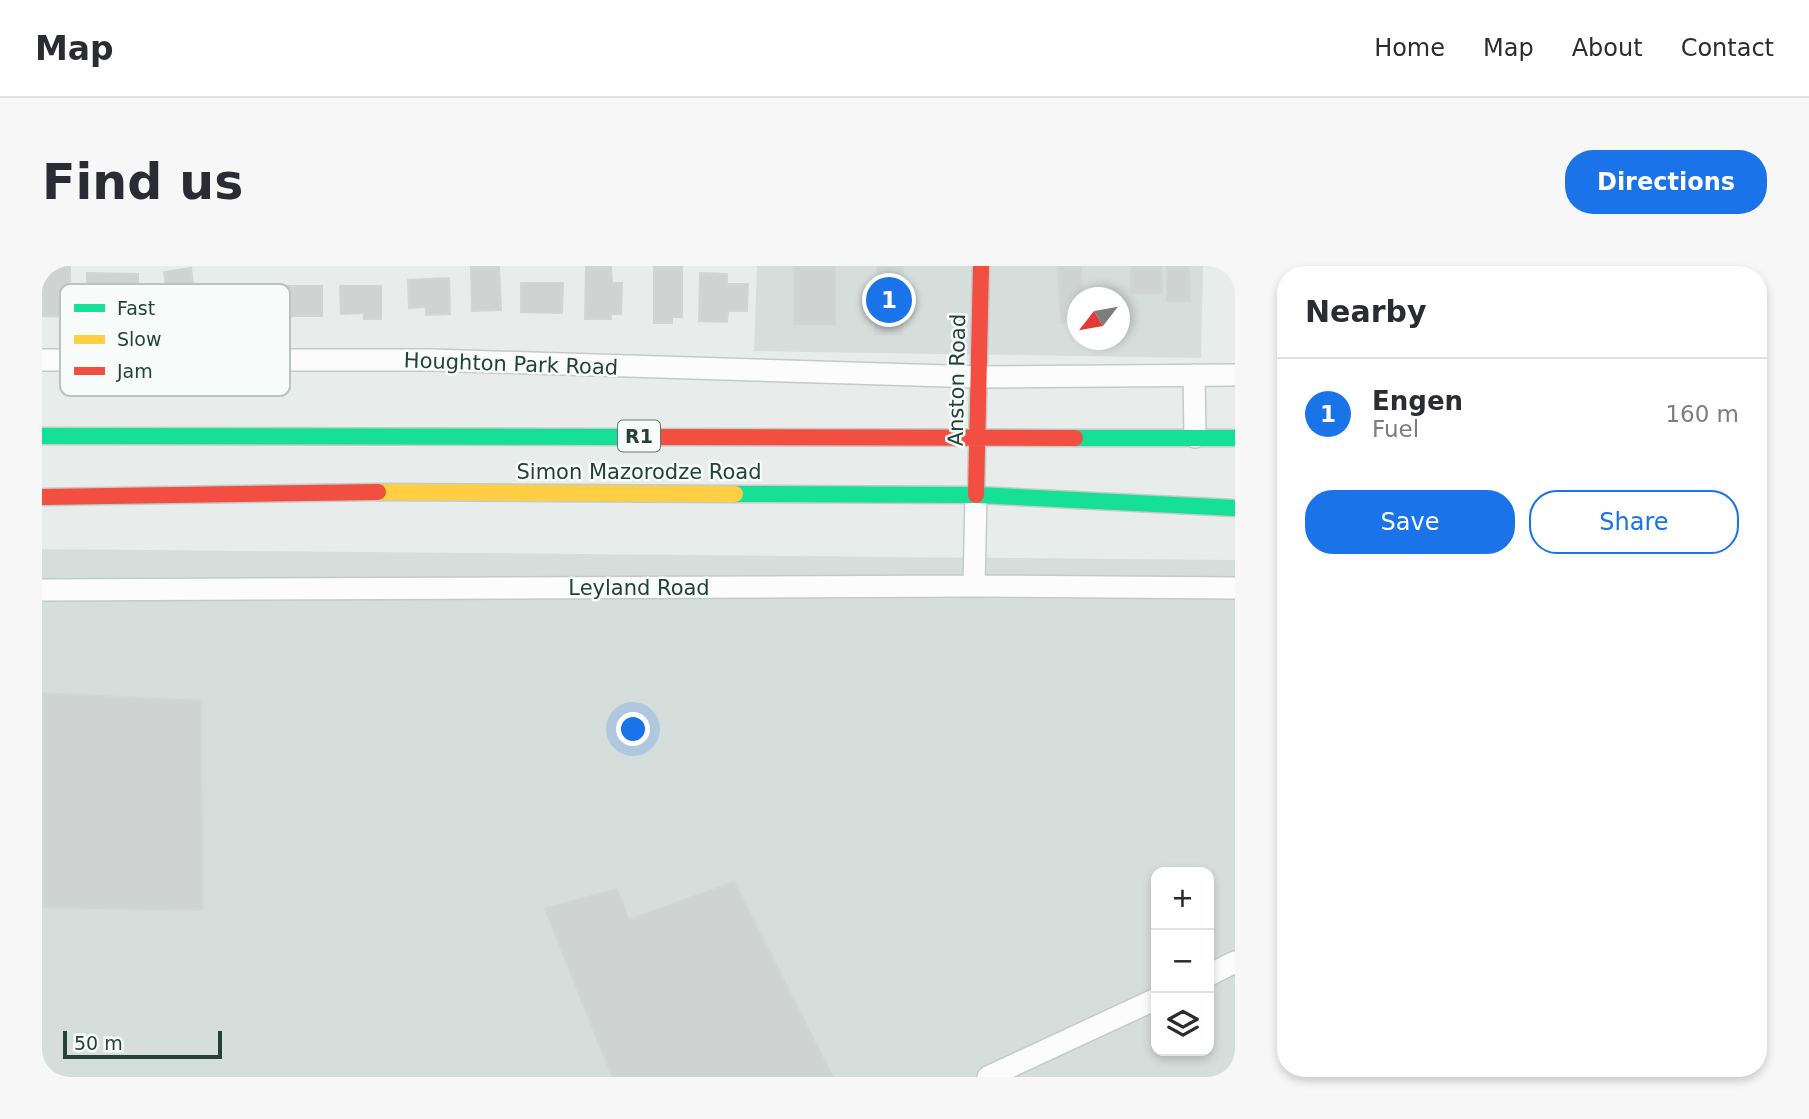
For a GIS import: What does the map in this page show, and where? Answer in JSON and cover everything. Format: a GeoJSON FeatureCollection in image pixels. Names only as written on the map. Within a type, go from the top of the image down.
{"type":"FeatureCollection","features":[{"type":"Feature","properties":{"kind":"main road","name":"Anston Road"},"geometry":{"type":"LineString","coordinates":[[976,495],[981,266]]}},
{"type":"Feature","properties":{"kind":"main road","name":"Simon Mazorodze Road"},"geometry":{"type":"LineString","coordinates":[[42,436],[1235,438]]}},
{"type":"Feature","properties":{"kind":"main road","name":"Simon Mazorodze Road"},"geometry":{"type":"LineString","coordinates":[[42,497],[312,492],[976,495],[1235,508]]}},
{"type":"Feature","properties":{"kind":"street","name":"Houghton Park Road"},"geometry":{"type":"LineString","coordinates":[[42,360],[60,360]]}},
{"type":"Feature","properties":{"kind":"street","name":"Houghton Park Road"},"geometry":{"type":"LineString","coordinates":[[290,360],[432,360],[979,377],[1235,374]]}},
{"type":"Feature","properties":{"kind":"street"},"geometry":{"type":"LineString","coordinates":[[1194,375],[1195,438]]}},
{"type":"Feature","properties":{"kind":"street"},"geometry":{"type":"LineString","coordinates":[[974,586],[976,495]]}},
{"type":"Feature","properties":{"kind":"street","name":"Leyland Road"},"geometry":{"type":"LineString","coordinates":[[42,590],[974,586],[1235,588]]}},
{"type":"Feature","properties":{"kind":"street"},"geometry":{"type":"LineString","coordinates":[[1214,972],[1235,962]]}},
{"type":"Feature","properties":{"kind":"street"},"geometry":{"type":"LineString","coordinates":[[988,1077],[1151,1001]]}},
{"type":"Feature","properties":{"kind":"shaded area"},"geometry":{"type":"Polygon","coordinates":[[[757,266],[1203,266],[1201,358],[754,351],[757,266]]]}},
{"type":"Feature","properties":{"kind":"shaded area"},"geometry":{"type":"Polygon","coordinates":[[[42,549],[1235,560],[1235,1077],[42,1077],[42,549]]]}},
{"type":"Feature","properties":{"kind":"building"},"geometry":{"type":"Polygon","coordinates":[[[42,266],[70,266],[70,284],[60,284],[60,317],[43,316],[42,266]]]}},
{"type":"Feature","properties":{"kind":"building"},"geometry":{"type":"Polygon","coordinates":[[[471,266],[499,266],[501,310],[472,311],[471,266]]]}},
{"type":"Feature","properties":{"kind":"building"},"geometry":{"type":"Polygon","coordinates":[[[586,266],[611,266],[612,283],[622,283],[621,314],[611,314],[611,319],[585,319],[586,266]]]}},
{"type":"Feature","properties":{"kind":"building"},"geometry":{"type":"Polygon","coordinates":[[[654,266],[682,266],[682,317],[672,317],[672,323],[654,323],[654,266]]]}},
{"type":"Feature","properties":{"kind":"building"},"geometry":{"type":"Polygon","coordinates":[[[794,266],[835,266],[835,324],[794,324],[794,266]]]}},
{"type":"Feature","properties":{"kind":"building"},"geometry":{"type":"Polygon","coordinates":[[[877,266],[903,266],[902,334],[875,334],[877,266]]]}},
{"type":"Feature","properties":{"kind":"building"},"geometry":{"type":"Polygon","coordinates":[[[1058,266],[1081,266],[1082,287],[1067,287],[1067,323],[1061,323],[1058,266]]]}},
{"type":"Feature","properties":{"kind":"building"},"geometry":{"type":"Polygon","coordinates":[[[1131,266],[1161,266],[1162,293],[1131,293],[1131,266]]]}},
{"type":"Feature","properties":{"kind":"building"},"geometry":{"type":"Polygon","coordinates":[[[1167,266],[1189,266],[1190,301],[1167,301],[1167,266]]]}},
{"type":"Feature","properties":{"kind":"building"},"geometry":{"type":"Polygon","coordinates":[[[191,268],[193,284],[165,284],[164,272],[191,268]]]}},
{"type":"Feature","properties":{"kind":"building"},"geometry":{"type":"Polygon","coordinates":[[[87,273],[138,274],[138,284],[87,284],[87,273]]]}},
{"type":"Feature","properties":{"kind":"building"},"geometry":{"type":"Polygon","coordinates":[[[700,273],[727,274],[727,284],[748,284],[747,311],[728,311],[727,322],[699,321],[700,273]]]}},
{"type":"Feature","properties":{"kind":"building"},"geometry":{"type":"Polygon","coordinates":[[[449,278],[450,314],[426,315],[426,307],[409,308],[408,280],[449,278]]]}},
{"type":"Feature","properties":{"kind":"building"},"geometry":{"type":"Polygon","coordinates":[[[521,283],[563,283],[562,313],[521,312],[521,283]]]}},
{"type":"Feature","properties":{"kind":"building"},"geometry":{"type":"Polygon","coordinates":[[[290,286],[322,286],[322,316],[290,316],[290,286]]]}},
{"type":"Feature","properties":{"kind":"building"},"geometry":{"type":"Polygon","coordinates":[[[340,286],[381,286],[381,319],[364,319],[364,313],[341,314],[340,286]]]}},
{"type":"Feature","properties":{"kind":"building"},"geometry":{"type":"Polygon","coordinates":[[[42,693],[201,701],[202,910],[42,907],[42,693]]]}},
{"type":"Feature","properties":{"kind":"building"},"geometry":{"type":"Polygon","coordinates":[[[734,882],[833,1077],[612,1077],[545,909],[617,889],[629,920],[734,882]]]}},
{"type":"Feature","properties":{"kind":"traffic: fast"},"geometry":{"type":"LineString","coordinates":[[42,436],[627,437]]}},
{"type":"Feature","properties":{"kind":"traffic: fast"},"geometry":{"type":"LineString","coordinates":[[1075,438],[1235,438]]}},
{"type":"Feature","properties":{"kind":"traffic: fast"},"geometry":{"type":"LineString","coordinates":[[735,494],[976,495],[1235,508]]}},
{"type":"Feature","properties":{"kind":"traffic: slow"},"geometry":{"type":"LineString","coordinates":[[378,492],[735,494]]}},
{"type":"Feature","properties":{"kind":"traffic: jam"},"geometry":{"type":"LineString","coordinates":[[976,495],[981,266]]}},
{"type":"Feature","properties":{"kind":"traffic: jam"},"geometry":{"type":"LineString","coordinates":[[627,437],[1075,438]]}},
{"type":"Feature","properties":{"kind":"traffic: jam"},"geometry":{"type":"LineString","coordinates":[[42,497],[378,492]]}},
{"type":"Feature","properties":{"kind":"place","name":"Engen"},"geometry":{"type":"Point","coordinates":[889,300]}}]}
